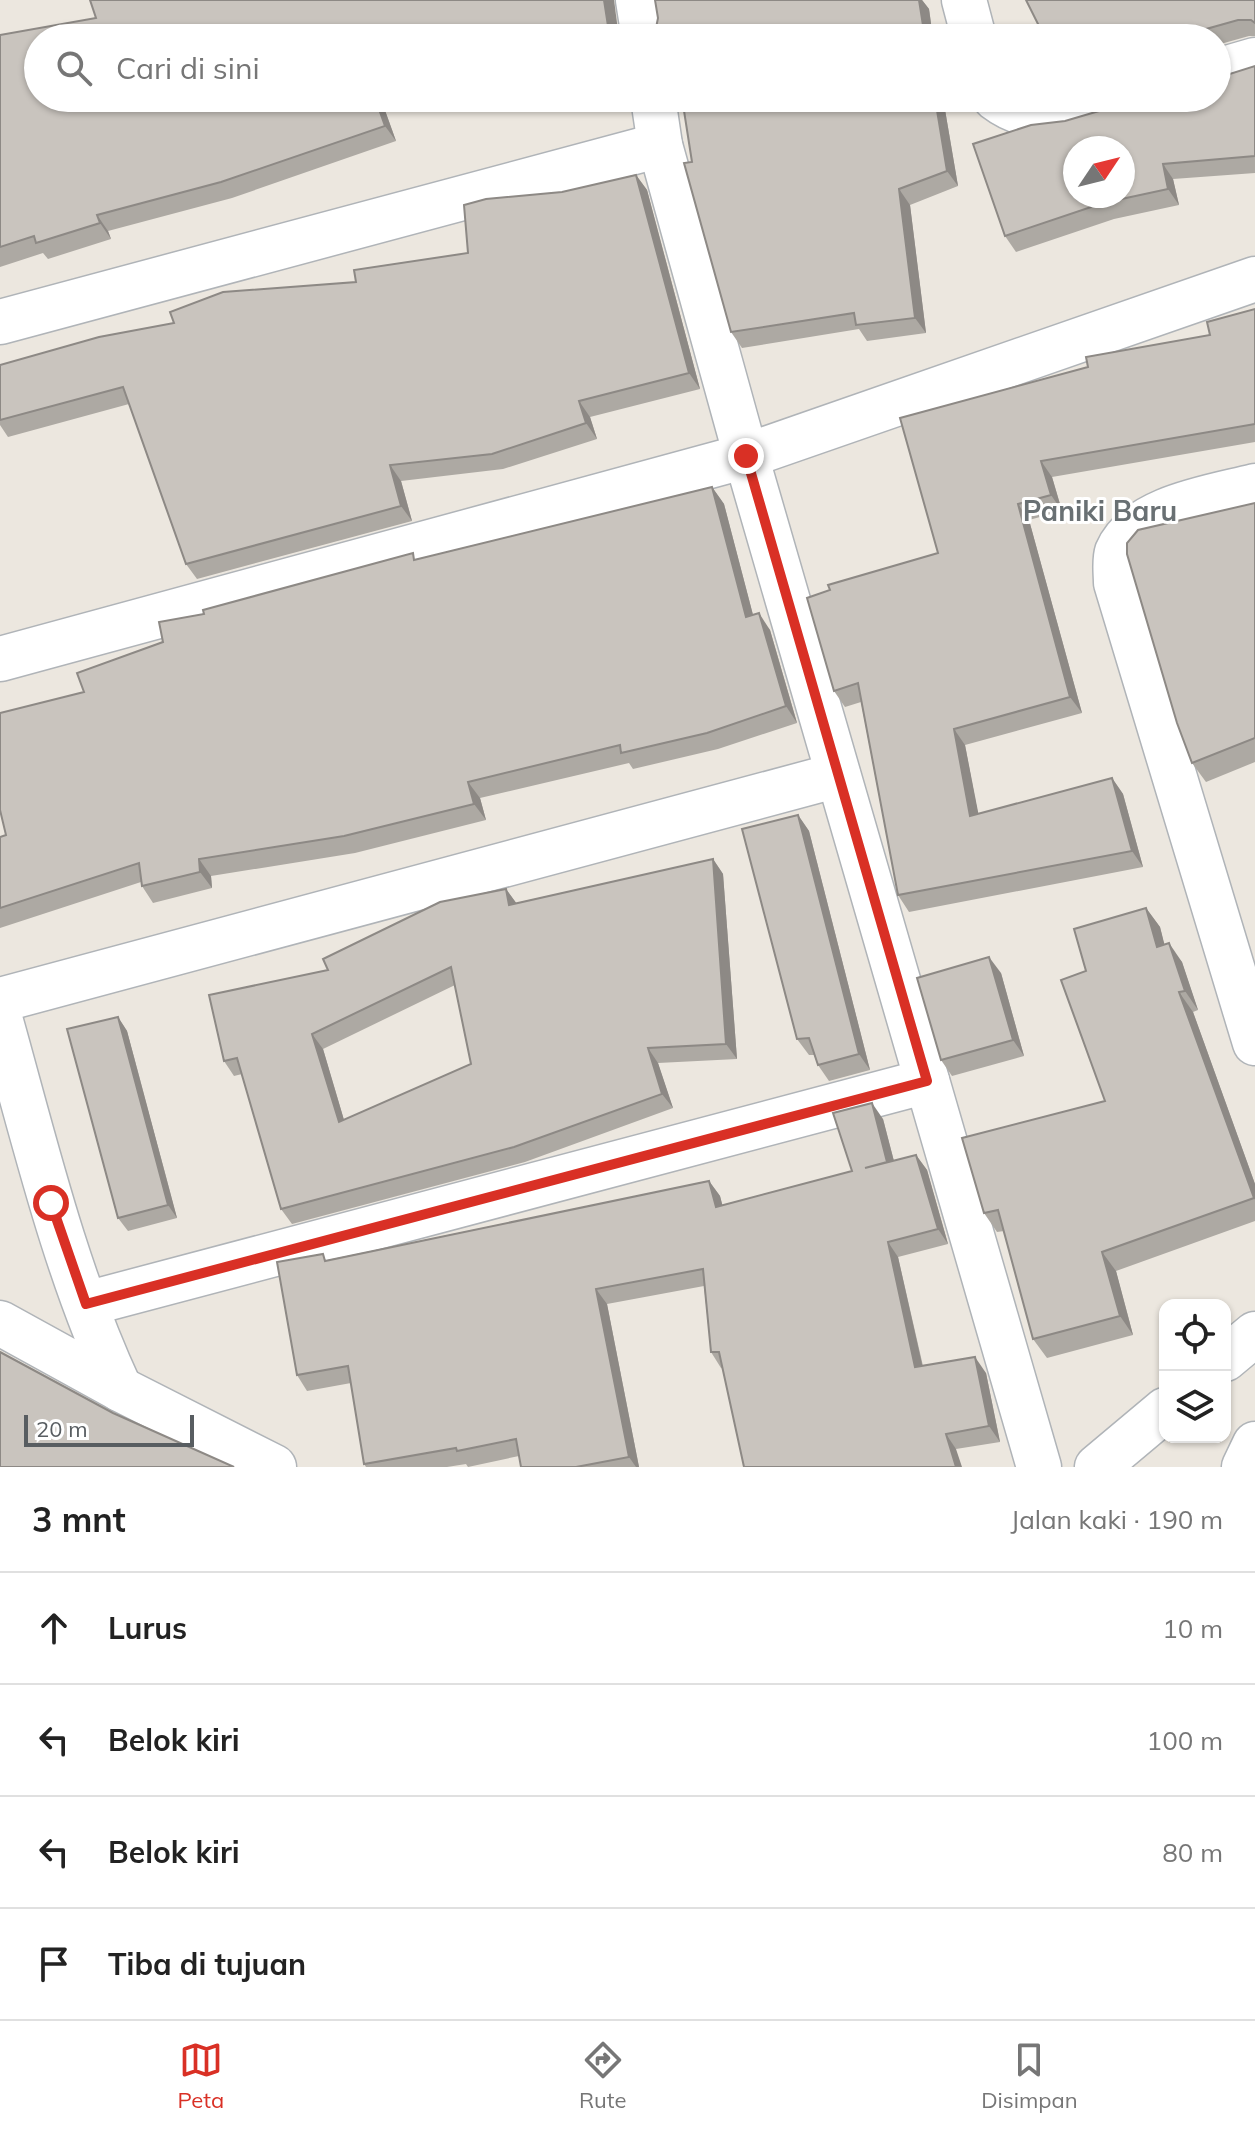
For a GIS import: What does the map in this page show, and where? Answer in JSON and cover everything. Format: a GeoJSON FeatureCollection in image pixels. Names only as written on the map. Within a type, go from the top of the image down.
{"type":"FeatureCollection","features":[{"type":"Feature","properties":{"kind":"street"},"geometry":{"type":"LineString","coordinates":[[638,0],[642,24]]}},
{"type":"Feature","properties":{"kind":"street"},"geometry":{"type":"LineString","coordinates":[[964,0],[970,24]]}},
{"type":"Feature","properties":{"kind":"street"},"geometry":{"type":"LineString","coordinates":[[1231,67],[1255,60]]}},
{"type":"Feature","properties":{"kind":"street"},"geometry":{"type":"LineString","coordinates":[[655,112],[660,145],[746,456],[1039,1467]]}},
{"type":"Feature","properties":{"kind":"street"},"geometry":{"type":"LineString","coordinates":[[1017,112],[1053,117],[1071,112]]}},
{"type":"Feature","properties":{"kind":"street"},"geometry":{"type":"LineString","coordinates":[[0,322],[660,145]]}},
{"type":"Feature","properties":{"kind":"street"},"geometry":{"type":"LineString","coordinates":[[0,659],[746,456],[1255,279]]}},
{"type":"Feature","properties":{"kind":"street"},"geometry":{"type":"LineString","coordinates":[[1255,486],[1168,509],[1128,534],[1116,554],[1116,583],[1255,1043]]}},
{"type":"Feature","properties":{"kind":"street"},"geometry":{"type":"LineString","coordinates":[[0,1000],[838,775]]}},
{"type":"Feature","properties":{"kind":"street"},"geometry":{"type":"LineString","coordinates":[[0,1018],[51,1203],[97,1339],[120,1389]]}},
{"type":"Feature","properties":{"kind":"street"},"geometry":{"type":"LineString","coordinates":[[86,1304],[927,1081]]}},
{"type":"Feature","properties":{"kind":"street"},"geometry":{"type":"LineString","coordinates":[[0,1323],[120,1389],[274,1467]]}},
{"type":"Feature","properties":{"kind":"street"},"geometry":{"type":"LineString","coordinates":[[1231,1354],[1255,1334]]}},
{"type":"Feature","properties":{"kind":"street"},"geometry":{"type":"LineString","coordinates":[[1097,1467],[1159,1415]]}},
{"type":"Feature","properties":{"kind":"street"},"geometry":{"type":"LineString","coordinates":[[1244,1467],[1255,1444]]}},
{"type":"Feature","properties":{"kind":"building"},"geometry":{"type":"Polygon","coordinates":[[[90,0],[604,0],[608,24],[62,24],[96,18],[90,0]]]}},
{"type":"Feature","properties":{"kind":"building"},"geometry":{"type":"Polygon","coordinates":[[[655,0],[919,0],[923,24],[657,24],[655,0]]]}},
{"type":"Feature","properties":{"kind":"building"},"geometry":{"type":"Polygon","coordinates":[[[1026,0],[1255,0],[1255,23],[1238,20],[1224,24],[1038,24],[1026,0]]]}},
{"type":"Feature","properties":{"kind":"building"},"geometry":{"type":"Polygon","coordinates":[[[24,31],[24,112],[380,112],[385,126],[221,182],[97,215],[100,223],[36,243],[34,236],[0,247],[0,35],[24,31]]]}},
{"type":"Feature","properties":{"kind":"building"},"geometry":{"type":"Polygon","coordinates":[[[1255,66],[1255,156],[1163,164],[1168,189],[1135,196],[1135,136],[1063,136],[1063,208],[1088,208],[1005,236],[973,144],[1031,125],[1065,121],[1096,112],[1231,112],[1231,74],[1255,66]]]}},
{"type":"Feature","properties":{"kind":"building"},"geometry":{"type":"Polygon","coordinates":[[[684,112],[937,112],[947,171],[899,189],[915,318],[856,325],[854,313],[731,332],[684,163],[692,162],[684,112]]]}},
{"type":"Feature","properties":{"kind":"building"},"geometry":{"type":"Polygon","coordinates":[[[636,175],[689,373],[579,401],[586,423],[492,454],[390,465],[401,506],[186,564],[123,387],[0,420],[0,365],[99,337],[174,323],[170,312],[223,292],[356,282],[354,270],[468,253],[464,205],[486,199],[562,192],[636,175]]]}},
{"type":"Feature","properties":{"kind":"building"},"geometry":{"type":"Polygon","coordinates":[[[1255,309],[1255,424],[1041,461],[1051,495],[1018,504],[1070,697],[954,729],[970,816],[1112,778],[1132,851],[898,895],[858,683],[834,691],[807,598],[830,590],[828,585],[938,553],[900,418],[1088,367],[1086,357],[1210,335],[1207,322],[1255,309]]]}},
{"type":"Feature","properties":{"kind":"building"},"geometry":{"type":"Polygon","coordinates":[[[712,487],[746,617],[759,613],[786,706],[707,733],[621,753],[620,745],[468,782],[474,804],[344,836],[199,859],[200,872],[142,886],[139,863],[0,908],[0,837],[6,835],[0,810],[0,713],[84,692],[77,673],[163,642],[159,622],[204,614],[203,610],[413,553],[414,560],[712,487]]]}},
{"type":"Feature","properties":{"kind":"building"},"geometry":{"type":"Polygon","coordinates":[[[1255,503],[1255,738],[1192,763],[1177,723],[1127,554],[1127,543],[1138,530],[1255,503]]]}},
{"type":"Feature","properties":{"kind":"building"},"geometry":{"type":"Polygon","coordinates":[[[798,815],[859,1054],[818,1065],[809,1038],[797,1039],[742,829],[798,815]]]}},
{"type":"Feature","properties":{"kind":"building"},"geometry":{"type":"Polygon","coordinates":[[[713,859],[726,1044],[648,1048],[662,1094],[514,1147],[281,1209],[237,1058],[224,1061],[209,995],[328,970],[323,959],[440,902],[506,889],[509,905],[713,859]],[[451,967],[312,1034],[339,1122],[471,1064],[451,967]]]}},
{"type":"Feature","properties":{"kind":"building"},"geometry":{"type":"Polygon","coordinates":[[[1146,908],[1157,947],[1169,943],[1185,991],[1179,992],[1254,1198],[1102,1252],[1120,1316],[1033,1339],[998,1210],[984,1213],[962,1138],[1105,1101],[1061,980],[1086,971],[1074,929],[1146,908]]]}},
{"type":"Feature","properties":{"kind":"building"},"geometry":{"type":"Polygon","coordinates":[[[989,957],[1013,1040],[941,1060],[917,978],[989,957]]]}},
{"type":"Feature","properties":{"kind":"building"},"geometry":{"type":"Polygon","coordinates":[[[118,1017],[168,1205],[118,1218],[67,1029],[118,1017]]]}},
{"type":"Feature","properties":{"kind":"building"},"geometry":{"type":"Polygon","coordinates":[[[872,1103],[887,1162],[865,1168],[916,1155],[938,1229],[888,1242],[915,1367],[975,1357],[989,1426],[946,1434],[956,1467],[744,1467],[719,1352],[711,1352],[703,1269],[596,1289],[629,1457],[576,1467],[521,1467],[516,1439],[364,1464],[348,1366],[297,1375],[277,1262],[323,1254],[325,1261],[709,1181],[716,1207],[852,1171],[833,1113],[872,1103]]]}},
{"type":"Feature","properties":{"kind":"building"},"geometry":{"type":"Polygon","coordinates":[[[0,1352],[113,1413],[234,1467],[0,1467],[0,1352]]]}},
{"type":"Feature","properties":{"kind":"district","name":"Paniki Baru"},"geometry":{"type":"Point","coordinates":[1100,510]}},
{"type":"Feature","properties":{"kind":"route"},"geometry":{"type":"LineString","coordinates":[[51,1203],[86,1304],[927,1081],[746,456]]}}]}
